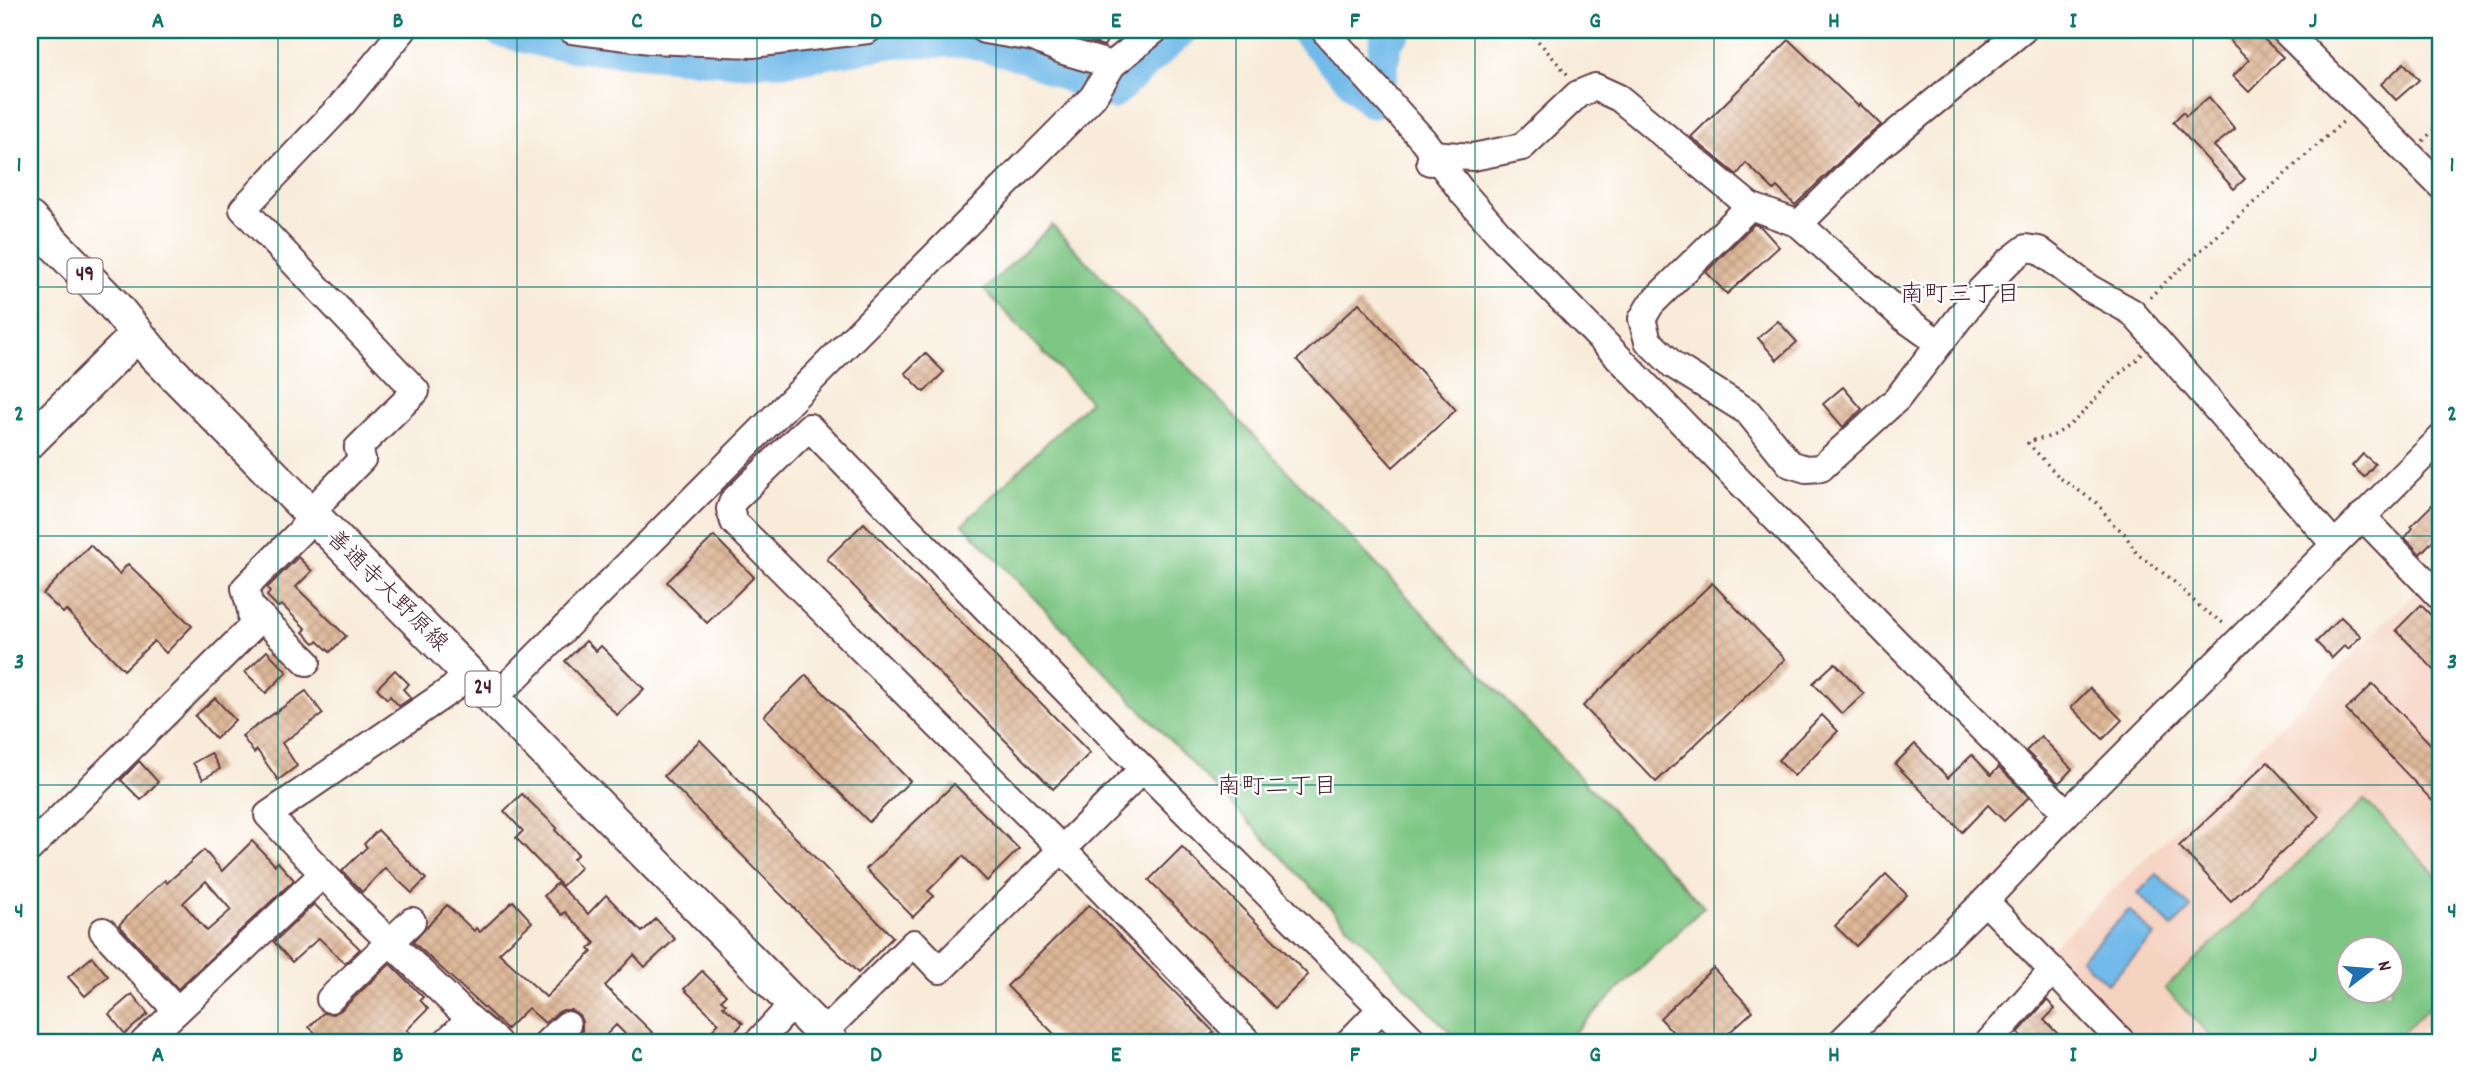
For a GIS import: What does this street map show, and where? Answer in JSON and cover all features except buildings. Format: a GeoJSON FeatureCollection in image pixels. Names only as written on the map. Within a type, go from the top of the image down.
{"type":"FeatureCollection","features":[{"type":"Feature","properties":{"kind":"main road","name":"49"},"geometry":{"type":"LineString","coordinates":[[30,219],[113,304],[136,336]]}},
{"type":"Feature","properties":{"kind":"main road","name":"善通寺大野原線"},"geometry":{"type":"LineString","coordinates":[[136,336],[826,1038]]}},
{"type":"Feature","properties":{"kind":"main road"},"geometry":{"type":"LineString","coordinates":[[30,441],[136,336]]}},
{"type":"Feature","properties":{"kind":"street"},"geometry":{"type":"LineString","coordinates":[[30,848],[252,627],[245,588],[300,532],[324,499],[362,459],[358,449],[416,391],[243,209],[341,106],[403,30]]}},
{"type":"Feature","properties":{"kind":"street"},"geometry":{"type":"LineString","coordinates":[[572,30],[650,40],[753,44],[868,30]]}},
{"type":"Feature","properties":{"kind":"street"},"geometry":{"type":"LineString","coordinates":[[984,30],[1034,38],[1064,51],[1104,79]]}},
{"type":"Feature","properties":{"kind":"street"},"geometry":{"type":"LineString","coordinates":[[491,697],[509,684],[1155,30]]}},
{"type":"Feature","properties":{"kind":"street"},"geometry":{"type":"LineString","coordinates":[[1324,30],[1429,162],[1463,193],[1510,246],[1929,676],[2067,813]]}},
{"type":"Feature","properties":{"kind":"street"},"geometry":{"type":"LineString","coordinates":[[1799,224],[1870,155],[2023,30]]}},
{"type":"Feature","properties":{"kind":"street"},"geometry":{"type":"LineString","coordinates":[[2284,30],[2441,186]]}},
{"type":"Feature","properties":{"kind":"street"},"geometry":{"type":"LineString","coordinates":[[1429,162],[1522,147],[1578,94],[1595,88],[1619,98],[1750,206],[1799,224],[1904,318],[1939,343]]}},
{"type":"Feature","properties":{"kind":"street"},"geometry":{"type":"LineString","coordinates":[[1750,206],[1651,304],[1642,319],[1648,341],[1656,349],[1673,365],[1748,412],[1790,464],[1806,469],[1821,468],[1897,399],[1980,291],[2026,248],[2039,250],[2089,288],[2142,322],[2334,544]]}},
{"type":"Feature","properties":{"kind":"street"},"geometry":{"type":"LineString","coordinates":[[1248,1042],[1063,850],[734,522],[730,509],[733,501],[810,427],[1143,769],[1415,1042]]}},
{"type":"Feature","properties":{"kind":"street"},"geometry":{"type":"LineString","coordinates":[[1841,1042],[1985,901],[2067,813],[2362,516],[2439,444]]}},
{"type":"Feature","properties":{"kind":"street"},"geometry":{"type":"LineString","coordinates":[[2362,516],[2441,598]]}},
{"type":"Feature","properties":{"kind":"street"},"geometry":{"type":"LineString","coordinates":[[250,606],[307,662]]}},
{"type":"Feature","properties":{"kind":"street"},"geometry":{"type":"LineString","coordinates":[[467,674],[452,689],[268,815],[390,942],[497,1042]]}},
{"type":"Feature","properties":{"kind":"street"},"geometry":{"type":"LineString","coordinates":[[826,1038],[914,943],[940,970],[1143,769]]}},
{"type":"Feature","properties":{"kind":"street"},"geometry":{"type":"LineString","coordinates":[[144,1042],[323,874]]}},
{"type":"Feature","properties":{"kind":"street"},"geometry":{"type":"LineString","coordinates":[[1985,901],[2122,1042]]}},
{"type":"Feature","properties":{"kind":"street"},"geometry":{"type":"LineString","coordinates":[[330,999],[412,921]]}},
{"type":"Feature","properties":{"kind":"street"},"geometry":{"type":"LineString","coordinates":[[103,930],[177,1011]]}},
{"type":"Feature","properties":{"kind":"street"},"geometry":{"type":"LineString","coordinates":[[1989,1042],[2053,970]]}},
{"type":"Feature","properties":{"kind":"street"},"geometry":{"type":"LineString","coordinates":[[758,1042],[792,1005]]}},
{"type":"Feature","properties":{"kind":"street"},"geometry":{"type":"LineString","coordinates":[[1349,1042],[1382,1008]]}},
{"type":"Feature","properties":{"kind":"street"},"geometry":{"type":"LineString","coordinates":[[446,1042],[470,1019]]}},
{"type":"Feature","properties":{"kind":"path"},"geometry":{"type":"LineString","coordinates":[[1532,30],[1531,33],[1583,92]]}},
{"type":"Feature","properties":{"kind":"path"},"geometry":{"type":"LineString","coordinates":[[2242,637],[2201,608],[2170,578],[2137,554],[2124,533],[2112,523],[2097,503],[2060,478],[2028,443],[2035,438],[2054,435],[2084,413],[2116,377],[2136,362],[2146,348],[2149,336],[2142,322],[2157,290],[2360,106]]}},
{"type":"Feature","properties":{"kind":"shaded area"},"geometry":{"type":"Polygon","coordinates":[[[2422,586],[2441,607],[2441,1013],[2409,1042],[2137,1042],[2047,952],[2167,838],[2422,586]]]}},
{"type":"Feature","properties":{"kind":"green space"},"geometry":{"type":"Polygon","coordinates":[[[1052,225],[1704,907],[1564,1042],[1459,1042],[963,524],[1090,401],[984,290],[1052,225]]]}},
{"type":"Feature","properties":{"kind":"green space"},"geometry":{"type":"Polygon","coordinates":[[[2365,800],[2441,881],[2441,996],[2392,1042],[2216,1042],[2165,988],[2365,800]]]}},
{"type":"Feature","properties":{"kind":"water"},"geometry":{"type":"Polygon","coordinates":[[[2157,874],[2191,908],[2172,927],[2138,893],[2157,874]]]}},
{"type":"Feature","properties":{"kind":"water"},"geometry":{"type":"Polygon","coordinates":[[[2129,910],[2155,936],[2107,984],[2081,959],[2129,910]]]}},
{"type":"Feature","properties":{"kind":"waterway"},"geometry":{"type":"LineString","coordinates":[[499,30],[554,44],[734,60],[788,59],[896,41],[969,41],[1025,56],[1112,93],[1181,30]]}},
{"type":"Feature","properties":{"kind":"waterway"},"geometry":{"type":"LineString","coordinates":[[1305,30],[1372,102],[1381,75],[1386,40],[1396,30]]}},
{"type":"Feature","properties":{"kind":"district","name":"南町三丁目"},"geometry":{"type":"Point","coordinates":[1960,296]}},
{"type":"Feature","properties":{"kind":"district","name":"南町二丁目"},"geometry":{"type":"Point","coordinates":[1277,788]}}]}
